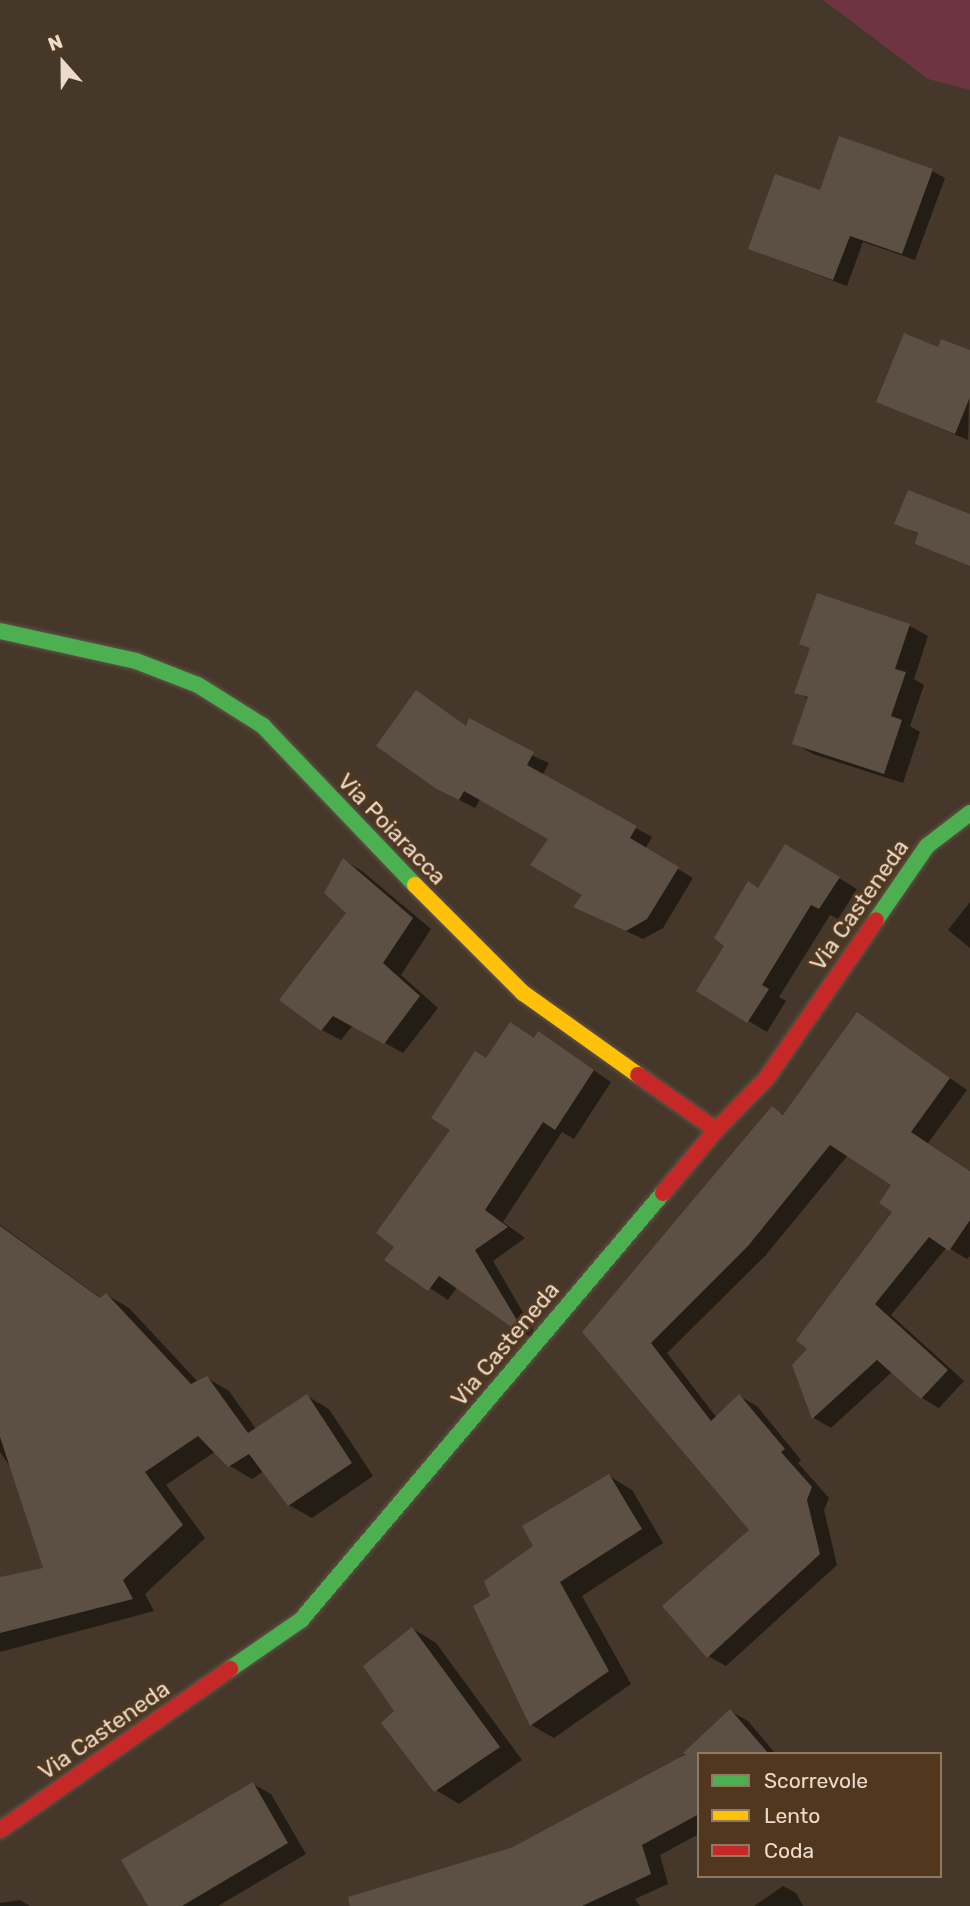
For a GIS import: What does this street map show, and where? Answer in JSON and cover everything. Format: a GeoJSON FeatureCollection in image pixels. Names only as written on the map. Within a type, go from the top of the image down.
{"type":"FeatureCollection","features":[{"type":"Feature","properties":{"kind":"street","name":"Via Poiaracca"},"geometry":{"type":"LineString","coordinates":[[0,631],[136,661],[198,685],[263,726],[455,927],[523,993],[716,1130]]}},
{"type":"Feature","properties":{"kind":"street","name":"Via Casteneda"},"geometry":{"type":"LineString","coordinates":[[0,1830],[302,1620],[716,1130],[766,1079],[927,846],[970,813]]}},
{"type":"Feature","properties":{"kind":"shaded area"},"geometry":{"type":"Polygon","coordinates":[[[823,0],[970,0],[970,90],[928,79],[823,0]]]}},
{"type":"Feature","properties":{"kind":"building"},"geometry":{"type":"Polygon","coordinates":[[[839,136],[933,169],[902,254],[850,236],[833,280],[748,249],[775,174],[820,190],[839,136]]]}},
{"type":"Feature","properties":{"kind":"building"},"geometry":{"type":"Polygon","coordinates":[[[904,333],[938,347],[941,339],[970,350],[970,397],[955,434],[876,402],[904,333]]]}},
{"type":"Feature","properties":{"kind":"building"},"geometry":{"type":"Polygon","coordinates":[[[908,490],[970,514],[970,566],[915,544],[918,533],[894,524],[908,490]]]}},
{"type":"Feature","properties":{"kind":"building"},"geometry":{"type":"Polygon","coordinates":[[[817,593],[910,624],[895,669],[906,672],[891,716],[902,720],[884,774],[792,744],[808,697],[794,693],[810,648],[799,644],[817,593]]]}},
{"type":"Feature","properties":{"kind":"building"},"geometry":{"type":"Polygon","coordinates":[[[416,690],[466,726],[469,718],[534,752],[527,765],[637,826],[630,838],[679,867],[647,919],[626,931],[573,907],[582,895],[530,865],[548,839],[464,791],[459,800],[435,788],[376,746],[416,690]]]}},
{"type":"Feature","properties":{"kind":"building"},"geometry":{"type":"Polygon","coordinates":[[[785,844],[840,877],[819,909],[811,905],[762,985],[769,989],[747,1023],[696,991],[724,946],[714,938],[748,881],[758,888],[785,844]]]}},
{"type":"Feature","properties":{"kind":"building"},"geometry":{"type":"Polygon","coordinates":[[[343,858],[413,918],[383,963],[420,996],[384,1044],[333,1016],[321,1031],[279,1000],[346,913],[324,893],[343,858]]]}},
{"type":"Feature","properties":{"kind":"building"},"geometry":{"type":"Polygon","coordinates":[[[857,1012],[950,1078],[911,1132],[970,1171],[970,1220],[949,1251],[929,1237],[875,1304],[948,1370],[921,1399],[877,1360],[812,1419],[792,1365],[807,1349],[796,1340],[892,1212],[879,1203],[891,1185],[830,1145],[748,1246],[651,1343],[711,1421],[739,1394],[785,1449],[781,1452],[812,1487],[807,1500],[820,1554],[707,1658],[662,1606],[749,1530],[582,1332],[772,1106],[783,1115],[857,1012]]]}},
{"type":"Feature","properties":{"kind":"building"},"geometry":{"type":"Polygon","coordinates":[[[510,1022],[534,1038],[538,1031],[594,1070],[555,1130],[543,1122],[485,1210],[508,1227],[475,1250],[521,1327],[517,1331],[439,1276],[428,1291],[384,1260],[394,1247],[376,1233],[450,1130],[431,1118],[475,1051],[486,1058],[510,1022]]]}},
{"type":"Feature","properties":{"kind":"building"},"geometry":{"type":"Polygon","coordinates":[[[0,1226],[100,1298],[106,1293],[191,1384],[207,1376],[248,1433],[307,1394],[352,1463],[288,1506],[249,1454],[228,1467],[198,1436],[145,1472],[183,1525],[123,1580],[133,1599],[0,1633],[0,1577],[43,1568],[0,1437],[0,1226]]]}},
{"type":"Feature","properties":{"kind":"building"},"geometry":{"type":"Polygon","coordinates":[[[609,1474],[642,1529],[560,1582],[609,1671],[530,1726],[473,1606],[490,1596],[484,1581],[533,1546],[522,1526],[609,1474]]]}},
{"type":"Feature","properties":{"kind":"building"},"geometry":{"type":"Polygon","coordinates":[[[412,1627],[500,1747],[434,1792],[381,1723],[394,1711],[363,1666],[412,1627]]]}},
{"type":"Feature","properties":{"kind":"building"},"geometry":{"type":"Polygon","coordinates":[[[730,1709],[767,1752],[697,1752],[697,1815],[642,1845],[651,1874],[582,1906],[350,1906],[348,1897],[513,1847],[686,1754],[682,1754],[730,1709]]]}},
{"type":"Feature","properties":{"kind":"building"},"geometry":{"type":"Polygon","coordinates":[[[253,1782],[288,1843],[182,1906],[148,1906],[121,1860],[253,1782]]]}},
{"type":"Feature","properties":{"kind":"traffic: fast"},"geometry":{"type":"LineString","coordinates":[[0,631],[136,661],[198,685],[263,726],[415,885]]}},
{"type":"Feature","properties":{"kind":"traffic: fast"},"geometry":{"type":"LineString","coordinates":[[876,920],[927,846],[970,813]]}},
{"type":"Feature","properties":{"kind":"traffic: fast"},"geometry":{"type":"LineString","coordinates":[[230,1669],[301,1620],[663,1193]]}},
{"type":"Feature","properties":{"kind":"traffic: slow"},"geometry":{"type":"LineString","coordinates":[[415,885],[523,993],[638,1075]]}},
{"type":"Feature","properties":{"kind":"traffic: jam"},"geometry":{"type":"LineString","coordinates":[[663,1193],[716,1130],[766,1079],[876,920]]}},
{"type":"Feature","properties":{"kind":"traffic: jam"},"geometry":{"type":"LineString","coordinates":[[638,1075],[716,1130]]}},
{"type":"Feature","properties":{"kind":"traffic: jam"},"geometry":{"type":"LineString","coordinates":[[0,1830],[230,1669]]}}]}
